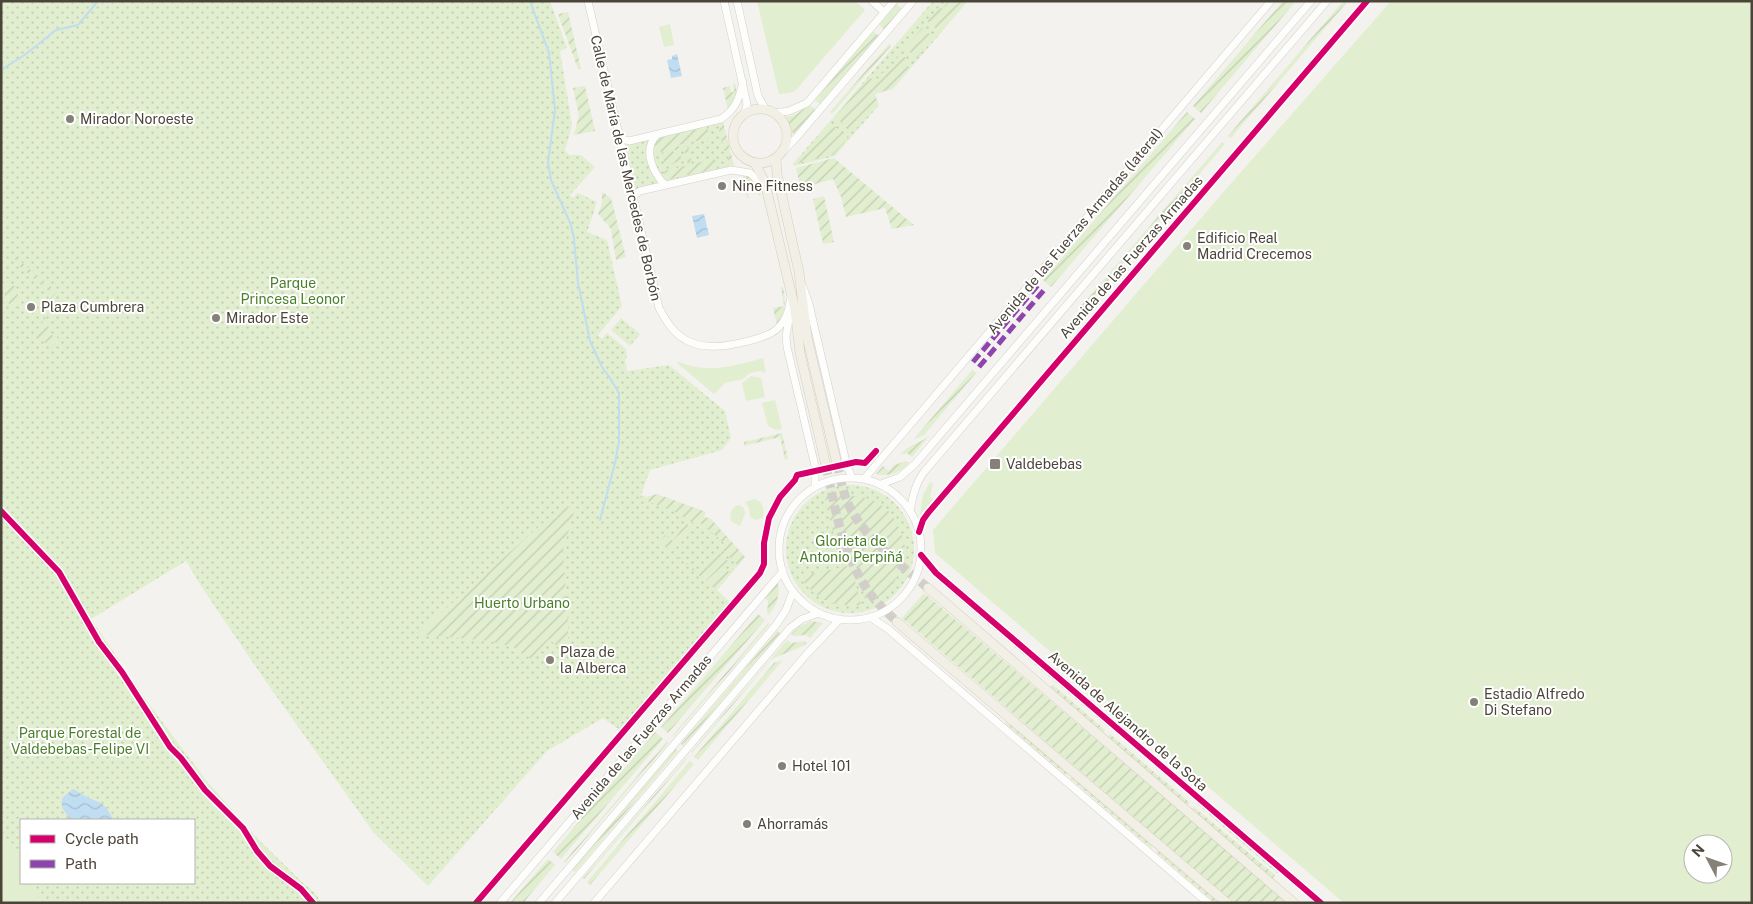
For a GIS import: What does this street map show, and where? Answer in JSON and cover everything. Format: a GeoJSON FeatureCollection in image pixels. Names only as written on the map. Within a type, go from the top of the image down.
{"type":"FeatureCollection","features":[{"type":"Feature","properties":{"kind":"main road"},"geometry":{"type":"LineString","coordinates":[[779,156],[770,162],[756,163],[742,156],[732,142],[732,136],[736,123],[745,113],[757,109],[770,111],[783,121],[786,129],[786,141],[779,156],[777,174],[800,280],[806,337],[837,464]]}},
{"type":"Feature","properties":{"kind":"main road"},"geometry":{"type":"LineString","coordinates":[[756,163],[763,176],[767,190],[797,320],[800,353],[826,466]]}},
{"type":"Feature","properties":{"kind":"main road"},"geometry":{"type":"LineString","coordinates":[[928,588],[1294,903]]}},
{"type":"Feature","properties":{"kind":"main road"},"geometry":{"type":"LineString","coordinates":[[898,622],[1227,903]]}},
{"type":"Feature","properties":{"kind":"street","name":"Calle de María de las Mercedes de Borbón"},"geometry":{"type":"LineString","coordinates":[[588,1],[659,308],[669,326],[686,340],[707,346],[717,346],[771,334],[787,317],[791,294]]}},
{"type":"Feature","properties":{"kind":"street"},"geometry":{"type":"LineString","coordinates":[[724,1],[747,104],[745,113]]}},
{"type":"Feature","properties":{"kind":"street"},"geometry":{"type":"LineString","coordinates":[[737,1],[758,96],[770,111],[789,111],[807,103],[894,1]]}},
{"type":"Feature","properties":{"kind":"street"},"geometry":{"type":"LineString","coordinates":[[872,1],[884,12]]}},
{"type":"Feature","properties":{"kind":"street"},"geometry":{"type":"LineString","coordinates":[[779,156],[913,1]]}},
{"type":"Feature","properties":{"kind":"street","name":"Avenida de las Fuerzas Armadas (lateral)"},"geometry":{"type":"LineString","coordinates":[[864,479],[1270,1]]}},
{"type":"Feature","properties":{"kind":"street","name":"Avenida de las Fuerzas Armadas"},"geometry":{"type":"LineString","coordinates":[[881,484],[900,477],[915,464],[1311,1]]}},
{"type":"Feature","properties":{"kind":"street","name":"Avenida de las Fuerzas Armadas"},"geometry":{"type":"LineString","coordinates":[[910,511],[913,492],[924,472],[1328,1]]}},
{"type":"Feature","properties":{"kind":"street","name":"Avenida de las Fuerzas Armadas"},"geometry":{"type":"LineString","coordinates":[[919,532],[923,520],[928,513],[1367,1]]}},
{"type":"Feature","properties":{"kind":"street"},"geometry":{"type":"LineString","coordinates":[[619,138],[629,141],[721,119],[738,104],[742,82]]}},
{"type":"Feature","properties":{"kind":"street"},"geometry":{"type":"LineString","coordinates":[[657,135],[652,142],[650,154],[654,171],[665,185]]}},
{"type":"Feature","properties":{"kind":"street"},"geometry":{"type":"LineString","coordinates":[[632,197],[640,191],[731,170],[750,173],[767,190]]}},
{"type":"Feature","properties":{"kind":"street"},"geometry":{"type":"LineString","coordinates":[[800,280],[809,304],[847,466],[852,478]]}},
{"type":"Feature","properties":{"kind":"street"},"geometry":{"type":"LineString","coordinates":[[791,294],[786,336],[787,347],[815,466],[815,487]]}},
{"type":"Feature","properties":{"kind":"street"},"geometry":{"type":"LineString","coordinates":[[852,478],[881,484],[900,498],[910,511],[919,532],[921,555],[917,574],[904,595],[885,610],[870,617],[840,619],[819,613],[805,604],[793,591],[782,571],[779,550],[781,532],[785,521],[800,499],[815,487],[832,480],[852,478]]}},
{"type":"Feature","properties":{"kind":"street","name":"Avenida de Alejandro de la Sota"},"geometry":{"type":"LineString","coordinates":[[921,555],[936,573],[1321,903]]}},
{"type":"Feature","properties":{"kind":"street","name":"Avenida de las Fuerzas Armadas"},"geometry":{"type":"LineString","coordinates":[[500,903],[782,571]]}},
{"type":"Feature","properties":{"kind":"street"},"geometry":{"type":"LineString","coordinates":[[539,903],[776,625],[786,610],[793,591]]}},
{"type":"Feature","properties":{"kind":"street"},"geometry":{"type":"LineString","coordinates":[[555,903],[790,628],[802,619],[819,613]]}},
{"type":"Feature","properties":{"kind":"street"},"geometry":{"type":"LineString","coordinates":[[870,617],[888,629],[1208,903]]}},
{"type":"Feature","properties":{"kind":"street"},"geometry":{"type":"LineString","coordinates":[[594,903],[815,645],[840,619]]}},
{"type":"Feature","properties":{"kind":"green space","name":"Parque Princesa Leonor"},"geometry":{"type":"Polygon","coordinates":[[[1,1],[550,1],[567,48],[560,51],[572,125],[565,151],[569,155],[581,155],[595,167],[570,195],[573,198],[578,193],[597,202],[587,232],[607,240],[622,306],[598,335],[602,339],[607,333],[626,349],[627,371],[669,365],[725,411],[731,438],[722,450],[650,470],[641,495],[711,519],[745,557],[717,590],[730,602],[620,730],[603,718],[547,751],[428,886],[374,833],[269,686],[186,561],[91,619],[149,704],[205,779],[253,834],[316,894],[321,903],[40,903],[36,890],[32,884],[195,884],[195,819],[20,819],[20,860],[1,832],[1,1]]]}},
{"type":"Feature","properties":{"kind":"green space"},"geometry":{"type":"Polygon","coordinates":[[[757,1],[855,1],[865,10],[795,91],[779,94],[757,1]]]}},
{"type":"Feature","properties":{"kind":"green space"},"geometry":{"type":"Polygon","coordinates":[[[933,1],[968,1],[893,89],[875,94],[879,105],[835,156],[794,166],[793,164],[933,1]]]}},
{"type":"Feature","properties":{"kind":"green space"},"geometry":{"type":"Polygon","coordinates":[[[949,1],[965,1],[939,31],[927,21],[939,7],[942,9],[949,1]]]}},
{"type":"Feature","properties":{"kind":"green space"},"geometry":{"type":"Polygon","coordinates":[[[1283,1],[1296,1],[1201,113],[1193,106],[1283,1]]]}},
{"type":"Feature","properties":{"kind":"green space"},"geometry":{"type":"Polygon","coordinates":[[[1343,1],[1348,1],[1231,138],[1228,136],[1343,1]]]}},
{"type":"Feature","properties":{"kind":"green space"},"geometry":{"type":"Polygon","coordinates":[[[1391,1],[1752,1],[1752,903],[1344,903],[935,553],[933,530],[1220,196],[1391,1]]]}},
{"type":"Feature","properties":{"kind":"green space"},"geometry":{"type":"Polygon","coordinates":[[[896,4],[902,9],[885,30],[879,25],[896,4]]]}},
{"type":"Feature","properties":{"kind":"green space"},"geometry":{"type":"Polygon","coordinates":[[[568,12],[581,69],[578,69],[558,14],[568,12]]]}},
{"type":"Feature","properties":{"kind":"green space"},"geometry":{"type":"Polygon","coordinates":[[[670,24],[674,45],[664,47],[659,27],[670,24]]]}},
{"type":"Feature","properties":{"kind":"green space"},"geometry":{"type":"Polygon","coordinates":[[[922,28],[934,38],[917,58],[905,48],[922,28]]]}},
{"type":"Feature","properties":{"kind":"green space"},"geometry":{"type":"Polygon","coordinates":[[[873,31],[879,36],[821,105],[815,100],[873,31]]]}},
{"type":"Feature","properties":{"kind":"green space"},"geometry":{"type":"Polygon","coordinates":[[[889,44],[891,46],[832,114],[830,112],[889,44]]]}},
{"type":"Feature","properties":{"kind":"green space"},"geometry":{"type":"Polygon","coordinates":[[[900,54],[907,59],[904,63],[910,68],[892,89],[874,94],[878,104],[853,132],[835,117],[869,77],[875,82],[883,72],[886,74],[899,60],[897,58],[900,54]]]}},
{"type":"Feature","properties":{"kind":"green space"},"geometry":{"type":"Polygon","coordinates":[[[735,83],[735,97],[728,110],[723,88],[730,86],[731,92],[734,92],[733,84],[735,83]]]}},
{"type":"Feature","properties":{"kind":"green space"},"geometry":{"type":"Polygon","coordinates":[[[585,86],[595,131],[574,135],[579,115],[573,88],[585,86]]]}},
{"type":"Feature","properties":{"kind":"green space"},"geometry":{"type":"Polygon","coordinates":[[[810,105],[816,110],[794,136],[786,117],[796,114],[810,105]]]}},
{"type":"Feature","properties":{"kind":"green space"},"geometry":{"type":"Polygon","coordinates":[[[1187,112],[1195,119],[1051,287],[1043,280],[1187,112]]]}},
{"type":"Feature","properties":{"kind":"green space"},"geometry":{"type":"Polygon","coordinates":[[[723,122],[733,166],[636,189],[626,145],[723,122]]]}},
{"type":"Feature","properties":{"kind":"green space"},"geometry":{"type":"Polygon","coordinates":[[[723,122],[734,165],[730,167],[718,124],[723,122]]]}},
{"type":"Feature","properties":{"kind":"green space"},"geometry":{"type":"Polygon","coordinates":[[[830,122],[848,138],[833,155],[795,164],[830,122]]]}},
{"type":"Feature","properties":{"kind":"green space"},"geometry":{"type":"Polygon","coordinates":[[[707,127],[710,138],[678,145],[679,149],[661,153],[660,149],[652,151],[655,139],[707,127]]]}},
{"type":"Feature","properties":{"kind":"green space"},"geometry":{"type":"Polygon","coordinates":[[[1222,142],[1225,144],[1085,308],[1082,305],[1222,142]]]}},
{"type":"Feature","properties":{"kind":"green space"},"geometry":{"type":"Polygon","coordinates":[[[688,147],[692,164],[715,159],[717,168],[666,180],[664,171],[688,165],[684,148],[688,147]]]}},
{"type":"Feature","properties":{"kind":"green space"},"geometry":{"type":"Polygon","coordinates":[[[679,151],[682,161],[665,165],[662,155],[679,151]]]}},
{"type":"Feature","properties":{"kind":"green space"},"geometry":{"type":"Polygon","coordinates":[[[834,158],[914,225],[892,229],[885,208],[846,217],[841,197],[833,179],[801,188],[796,168],[834,158]]]}},
{"type":"Feature","properties":{"kind":"green space"},"geometry":{"type":"Polygon","coordinates":[[[742,173],[754,182],[759,188],[761,195],[759,196],[757,190],[748,193],[749,198],[747,198],[742,173]]]}},
{"type":"Feature","properties":{"kind":"green space"},"geometry":{"type":"Polygon","coordinates":[[[602,192],[611,198],[626,257],[616,260],[611,229],[598,214],[602,203],[602,192]]]}},
{"type":"Feature","properties":{"kind":"green space"},"geometry":{"type":"Polygon","coordinates":[[[824,196],[834,242],[823,244],[813,199],[824,196]]]}},
{"type":"Feature","properties":{"kind":"green space"},"geometry":{"type":"Polygon","coordinates":[[[14,256],[57,292],[48,302],[47,300],[52,294],[17,264],[14,256]]]}},
{"type":"Feature","properties":{"kind":"green space"},"geometry":{"type":"Polygon","coordinates":[[[11,283],[16,288],[19,299],[12,307],[3,291],[11,283]]]}},
{"type":"Feature","properties":{"kind":"green space"},"geometry":{"type":"Polygon","coordinates":[[[781,287],[783,287],[785,302],[782,316],[777,325],[773,308],[784,306],[781,287]]]}},
{"type":"Feature","properties":{"kind":"green space"},"geometry":{"type":"Polygon","coordinates":[[[44,303],[46,305],[42,309],[51,335],[58,339],[51,348],[37,336],[36,331],[44,321],[40,308],[44,303]]]}},
{"type":"Feature","properties":{"kind":"green space"},"geometry":{"type":"Polygon","coordinates":[[[621,318],[640,334],[630,346],[611,330],[621,318]]]}},
{"type":"Feature","properties":{"kind":"green space"},"geometry":{"type":"Polygon","coordinates":[[[763,358],[766,373],[760,371],[750,373],[743,379],[725,383],[714,394],[677,363],[700,368],[721,368],[763,358]]]}},
{"type":"Feature","properties":{"kind":"green space"},"geometry":{"type":"Polygon","coordinates":[[[972,370],[976,373],[924,435],[913,440],[972,370]]]}},
{"type":"Feature","properties":{"kind":"green space"},"geometry":{"type":"Polygon","coordinates":[[[751,376],[761,378],[765,397],[746,401],[742,383],[751,376]]]}},
{"type":"Feature","properties":{"kind":"green space"},"geometry":{"type":"Polygon","coordinates":[[[775,400],[782,429],[776,430],[768,426],[762,403],[775,400]]]}},
{"type":"Feature","properties":{"kind":"green space"},"geometry":{"type":"Polygon","coordinates":[[[782,433],[788,459],[785,460],[780,437],[744,446],[744,442],[782,433]]]}},
{"type":"Feature","properties":{"kind":"green space"},"geometry":{"type":"Polygon","coordinates":[[[930,435],[912,457],[907,453],[900,455],[907,448],[930,435]]]}},
{"type":"Feature","properties":{"kind":"green space"},"geometry":{"type":"Polygon","coordinates":[[[907,461],[909,463],[894,473],[886,475],[876,474],[883,466],[889,471],[894,465],[907,461]]]}},
{"type":"Feature","properties":{"kind":"green space"},"geometry":{"type":"Polygon","coordinates":[[[930,482],[933,484],[930,497],[934,500],[920,515],[923,495],[930,482]]]}},
{"type":"Feature","properties":{"kind":"green space","name":"Glorieta de Antonio Perpiñá"},"geometry":{"type":"Polygon","coordinates":[[[850,485],[874,490],[895,504],[909,525],[914,549],[909,573],[895,594],[874,608],[850,613],[826,608],[805,594],[791,573],[786,549],[791,525],[805,504],[826,490],[850,485]]]}},
{"type":"Feature","properties":{"kind":"green space"},"geometry":{"type":"Polygon","coordinates":[[[657,494],[706,512],[704,517],[711,519],[745,557],[738,566],[721,548],[724,543],[697,520],[693,523],[677,513],[640,498],[641,496],[646,497],[657,494]]]}},
{"type":"Feature","properties":{"kind":"green space"},"geometry":{"type":"Polygon","coordinates":[[[842,495],[867,498],[884,508],[897,523],[905,547],[840,561],[825,499],[842,495]]]}},
{"type":"Feature","properties":{"kind":"green space"},"geometry":{"type":"Polygon","coordinates":[[[754,499],[761,503],[764,513],[758,520],[750,516],[749,508],[745,502],[754,499]]]}},
{"type":"Feature","properties":{"kind":"green space","name":"Huerto Urbano"},"geometry":{"type":"Polygon","coordinates":[[[576,505],[563,550],[568,641],[559,648],[549,639],[531,659],[513,647],[490,641],[417,634],[559,509],[576,505]]]}},
{"type":"Feature","properties":{"kind":"green space"},"geometry":{"type":"Polygon","coordinates":[[[739,505],[744,508],[745,514],[740,526],[732,522],[730,517],[732,509],[739,505]]]}},
{"type":"Feature","properties":{"kind":"green space"},"geometry":{"type":"Polygon","coordinates":[[[686,523],[690,527],[671,549],[682,561],[660,542],[665,535],[673,541],[686,523]]]}},
{"type":"Feature","properties":{"kind":"green space"},"geometry":{"type":"Polygon","coordinates":[[[718,551],[728,561],[706,581],[686,565],[687,563],[699,573],[718,551]]]}},
{"type":"Feature","properties":{"kind":"green space"},"geometry":{"type":"Polygon","coordinates":[[[905,552],[900,570],[893,583],[882,594],[866,604],[857,563],[905,552]]]}},
{"type":"Feature","properties":{"kind":"green space"},"geometry":{"type":"Polygon","coordinates":[[[851,565],[861,605],[842,605],[826,601],[813,592],[800,577],[851,565]]]}},
{"type":"Feature","properties":{"kind":"green space"},"geometry":{"type":"Polygon","coordinates":[[[726,568],[729,572],[733,568],[735,569],[717,590],[709,584],[726,568]]]}},
{"type":"Feature","properties":{"kind":"green space"},"geometry":{"type":"Polygon","coordinates":[[[941,582],[1109,726],[940,583],[941,582]]]}},
{"type":"Feature","properties":{"kind":"green space"},"geometry":{"type":"Polygon","coordinates":[[[778,583],[779,592],[777,600],[769,615],[767,613],[768,601],[765,598],[778,583]]]}},
{"type":"Feature","properties":{"kind":"green space"},"geometry":{"type":"Polygon","coordinates":[[[924,593],[1288,903],[1234,903],[902,618],[924,593]]]}},
{"type":"Feature","properties":{"kind":"green space"},"geometry":{"type":"Polygon","coordinates":[[[758,614],[765,620],[668,733],[661,727],[758,614]]]}},
{"type":"Feature","properties":{"kind":"green space"},"geometry":{"type":"Polygon","coordinates":[[[811,621],[823,623],[810,638],[806,635],[794,636],[791,634],[800,626],[811,621]]]}},
{"type":"Feature","properties":{"kind":"green space"},"geometry":{"type":"Polygon","coordinates":[[[768,623],[770,624],[673,737],[672,736],[768,623]]]}},
{"type":"Feature","properties":{"kind":"green space"},"geometry":{"type":"Polygon","coordinates":[[[777,631],[780,633],[683,746],[681,744],[777,631]]]}},
{"type":"Feature","properties":{"kind":"green space"},"geometry":{"type":"Polygon","coordinates":[[[787,640],[791,643],[805,641],[807,643],[771,660],[692,753],[691,752],[787,640]]]}},
{"type":"Feature","properties":{"kind":"green space"},"geometry":{"type":"Polygon","coordinates":[[[783,660],[698,760],[694,757],[774,663],[783,660]]]}},
{"type":"Feature","properties":{"kind":"green space"},"geometry":{"type":"Polygon","coordinates":[[[1053,685],[1105,730],[1103,733],[1050,688],[1053,685]]]}},
{"type":"Feature","properties":{"kind":"green space"},"geometry":{"type":"Polygon","coordinates":[[[1006,722],[1017,728],[1069,773],[1066,775],[1006,722]]]}},
{"type":"Feature","properties":{"kind":"green space"},"geometry":{"type":"Polygon","coordinates":[[[655,732],[663,739],[561,859],[553,852],[655,732]]]}},
{"type":"Feature","properties":{"kind":"green space"},"geometry":{"type":"Polygon","coordinates":[[[1110,734],[1190,803],[1187,806],[1107,738],[1110,734]]]}},
{"type":"Feature","properties":{"kind":"green space"},"geometry":{"type":"Polygon","coordinates":[[[667,741],[668,743],[565,863],[564,862],[667,741]]]}},
{"type":"Feature","properties":{"kind":"green space"},"geometry":{"type":"Polygon","coordinates":[[[676,749],[678,751],[575,872],[572,870],[676,749]]]}},
{"type":"Feature","properties":{"kind":"green space"},"geometry":{"type":"Polygon","coordinates":[[[687,759],[584,879],[583,878],[687,759]]]}},
{"type":"Feature","properties":{"kind":"green space"},"geometry":{"type":"Polygon","coordinates":[[[690,761],[694,764],[590,885],[587,882],[690,761]]]}},
{"type":"Feature","properties":{"kind":"green space"},"geometry":{"type":"Polygon","coordinates":[[[1073,776],[1153,845],[1151,848],[1071,779],[1073,776]]]}},
{"type":"Feature","properties":{"kind":"green space"},"geometry":{"type":"Polygon","coordinates":[[[1199,802],[1279,871],[1277,873],[1197,804],[1199,802]]]}},
{"type":"Feature","properties":{"kind":"green space"},"geometry":{"type":"Polygon","coordinates":[[[1194,807],[1275,875],[1272,879],[1191,811],[1194,807]]]}},
{"type":"Feature","properties":{"kind":"green space"},"geometry":{"type":"Polygon","coordinates":[[[1,832],[20,860],[20,884],[32,884],[36,890],[40,903],[1,903],[1,832]]]}},
{"type":"Feature","properties":{"kind":"green space"},"geometry":{"type":"Polygon","coordinates":[[[1158,850],[1220,903],[1215,903],[1156,852],[1158,850]]]}},
{"type":"Feature","properties":{"kind":"green space"},"geometry":{"type":"Polygon","coordinates":[[[548,859],[555,865],[523,903],[510,903],[548,859]]]}},
{"type":"Feature","properties":{"kind":"water"},"geometry":{"type":"Polygon","coordinates":[[[677,54],[682,76],[671,78],[667,60],[672,59],[672,56],[677,54]]]}},
{"type":"Feature","properties":{"kind":"water"},"geometry":{"type":"Polygon","coordinates":[[[704,214],[709,235],[697,238],[692,216],[704,214]]]}},
{"type":"Feature","properties":{"kind":"water"},"geometry":{"type":"Polygon","coordinates":[[[73,789],[101,803],[113,819],[69,819],[62,807],[62,798],[73,789]]]}},
{"type":"Feature","properties":{"kind":"waterway"},"geometry":{"type":"LineString","coordinates":[[1,70],[26,54],[56,30],[78,25],[98,1]]}},
{"type":"Feature","properties":{"kind":"waterway"},"geometry":{"type":"LineString","coordinates":[[530,1],[549,53],[555,110],[548,162],[551,180],[571,225],[578,283],[590,341],[602,367],[619,393],[619,442],[600,520]]}},
{"type":"Feature","properties":{"kind":"tunnel"},"geometry":{"type":"LineString","coordinates":[[837,464],[847,501],[862,526],[882,549],[928,588]]}},
{"type":"Feature","properties":{"kind":"tunnel"},"geometry":{"type":"LineString","coordinates":[[826,466],[843,536],[856,570],[875,600],[897,622]]}},
{"type":"Feature","properties":{"kind":"marked path"},"geometry":{"type":"LineString","coordinates":[[973,362],[1038,285]]}},
{"type":"Feature","properties":{"kind":"marked path"},"geometry":{"type":"LineString","coordinates":[[979,367],[1044,290]]}},
{"type":"Feature","properties":{"kind":"cycle path"},"geometry":{"type":"LineString","coordinates":[[919,532],[923,520],[928,513],[1367,1]]}},
{"type":"Feature","properties":{"kind":"cycle path"},"geometry":{"type":"LineString","coordinates":[[476,903],[760,573],[764,564],[764,543],[769,518],[780,497],[797,475],[856,462],[865,463],[876,451]]}},
{"type":"Feature","properties":{"kind":"cycle path"},"geometry":{"type":"LineString","coordinates":[[1,511],[59,572],[99,642],[122,672],[170,747],[181,758],[205,790],[243,828],[257,851],[270,866],[301,889],[313,903]]}},
{"type":"Feature","properties":{"kind":"cycle path"},"geometry":{"type":"LineString","coordinates":[[921,555],[936,573],[1321,903]]}},
{"type":"Feature","properties":{"kind":"place","name":"Mirador Noroeste"},"geometry":{"type":"Point","coordinates":[70,119]}},
{"type":"Feature","properties":{"kind":"place","name":"Nine Fitness"},"geometry":{"type":"Point","coordinates":[722,186]}},
{"type":"Feature","properties":{"kind":"place","name":"Edificio Real Madrid Crecemos"},"geometry":{"type":"Point","coordinates":[1187,246]}},
{"type":"Feature","properties":{"kind":"place","name":"Plaza Cumbrera"},"geometry":{"type":"Point","coordinates":[31,307]}},
{"type":"Feature","properties":{"kind":"place","name":"Mirador Este"},"geometry":{"type":"Point","coordinates":[216,318]}},
{"type":"Feature","properties":{"kind":"place","name":"Valdebebas"},"geometry":{"type":"Point","coordinates":[995,464]}},
{"type":"Feature","properties":{"kind":"place","name":"Plaza de la Alberca"},"geometry":{"type":"Point","coordinates":[550,660]}},
{"type":"Feature","properties":{"kind":"place","name":"Estadio Alfredo Di Stefano"},"geometry":{"type":"Point","coordinates":[1474,702]}},
{"type":"Feature","properties":{"kind":"place","name":"Hotel 101"},"geometry":{"type":"Point","coordinates":[782,766]}},
{"type":"Feature","properties":{"kind":"place","name":"Ahorramás"},"geometry":{"type":"Point","coordinates":[747,824]}},
{"type":"Feature","properties":{"kind":"park label","name":"Parque Forestal de Valdebebas-Felipe VI"},"geometry":{"type":"Point","coordinates":[80,742]}}]}
